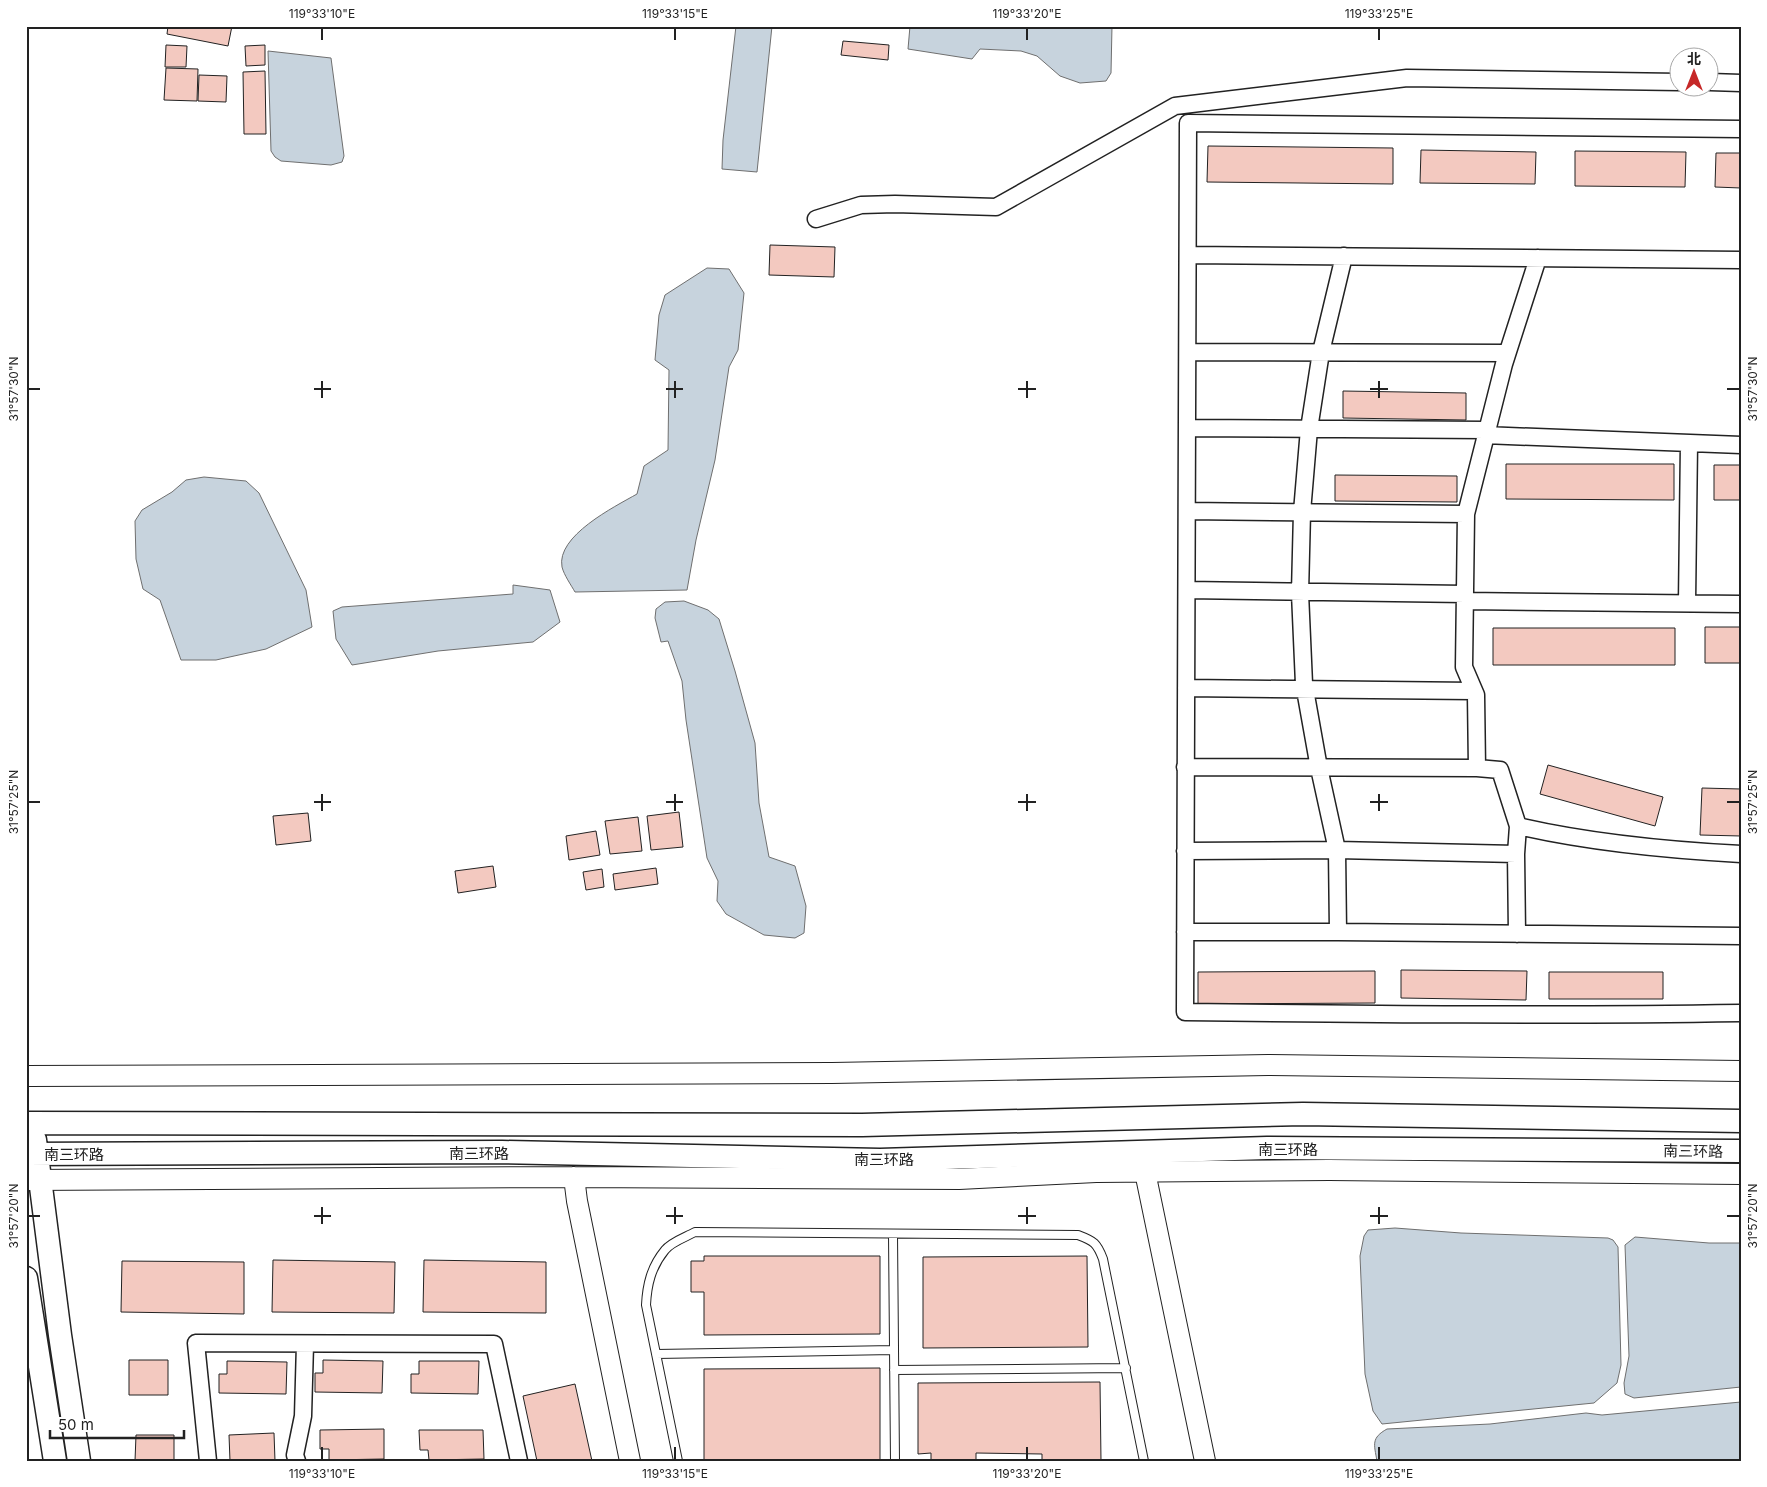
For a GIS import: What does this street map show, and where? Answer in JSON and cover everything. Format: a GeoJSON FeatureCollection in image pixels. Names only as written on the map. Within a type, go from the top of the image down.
{"type":"FeatureCollection","features":[{"type":"Feature","properties":{"kind":"main road","name":"南三环路"},"geometry":{"type":"LineString","coordinates":[[29,1123],[862,1125],[1303,1114],[1741,1121]]}},
{"type":"Feature","properties":{"kind":"main road"},"geometry":{"type":"LineString","coordinates":[[29,1123],[33,1180],[60,1335],[79,1461]]}},
{"type":"Feature","properties":{"kind":"main road","name":"南三环路"},"geometry":{"type":"LineString","coordinates":[[31,1154],[502,1152],[880,1160],[1267,1148],[1741,1151]]}},
{"type":"Feature","properties":{"kind":"main road"},"geometry":{"type":"LineString","coordinates":[[26,1278],[55,1461]]}},
{"type":"Feature","properties":{"kind":"street"},"geometry":{"type":"LineString","coordinates":[[816,219],[861,205],[895,204],[996,207],[1175,106],[1407,78],[1670,82]]}},
{"type":"Feature","properties":{"kind":"street"},"geometry":{"type":"LineString","coordinates":[[1720,82],[1741,82]]}},
{"type":"Feature","properties":{"kind":"street"},"geometry":{"type":"LineString","coordinates":[[1741,129],[1188,124],[1185,768],[1185,1012],[1652,1015],[1741,1013]]}},
{"type":"Feature","properties":{"kind":"street"},"geometry":{"type":"LineString","coordinates":[[1188,255],[1741,260]]}},
{"type":"Feature","properties":{"kind":"street"},"geometry":{"type":"LineString","coordinates":[[1338,932],[1337,850],[1319,768],[1305,689],[1300,592],[1302,512],[1309,429],[1321,352],[1344,256]]}},
{"type":"Feature","properties":{"kind":"street"},"geometry":{"type":"LineString","coordinates":[[1477,768],[1474,691],[1464,667],[1466,514],[1485,433],[1507,353],[1538,258]]}},
{"type":"Feature","properties":{"kind":"street"},"geometry":{"type":"LineString","coordinates":[[1188,352],[1507,353]]}},
{"type":"Feature","properties":{"kind":"street"},"geometry":{"type":"LineString","coordinates":[[1188,428],[1485,433],[1741,445]]}},
{"type":"Feature","properties":{"kind":"street"},"geometry":{"type":"LineString","coordinates":[[1687,603],[1689,443]]}},
{"type":"Feature","properties":{"kind":"street"},"geometry":{"type":"LineString","coordinates":[[1187,511],[1466,514]]}},
{"type":"Feature","properties":{"kind":"street"},"geometry":{"type":"LineString","coordinates":[[1187,590],[1741,604]]}},
{"type":"Feature","properties":{"kind":"street"},"geometry":{"type":"LineString","coordinates":[[1186,688],[1474,691]]}},
{"type":"Feature","properties":{"kind":"street"},"geometry":{"type":"LineString","coordinates":[[1185,768],[1477,768],[1500,770],[1518,826],[1516,854],[1517,934]]}},
{"type":"Feature","properties":{"kind":"street"},"geometry":{"type":"LineString","coordinates":[[1518,826],[1550,834],[1610,842],[1684,851],[1741,854]]}},
{"type":"Feature","properties":{"kind":"street"},"geometry":{"type":"LineString","coordinates":[[1185,851],[1337,850],[1516,854]]}},
{"type":"Feature","properties":{"kind":"street"},"geometry":{"type":"LineString","coordinates":[[1185,932],[1741,936]]}},
{"type":"Feature","properties":{"kind":"street"},"geometry":{"type":"LineString","coordinates":[[26,1076],[822,1073],[1268,1065],[1741,1071]]}},
{"type":"Feature","properties":{"kind":"street"},"geometry":{"type":"LineString","coordinates":[[33,1180],[574,1177],[959,1179],[1096,1172],[1329,1170],[1741,1174]]}},
{"type":"Feature","properties":{"kind":"street"},"geometry":{"type":"LineString","coordinates":[[1145,1172],[1205,1461]]}},
{"type":"Feature","properties":{"kind":"street"},"geometry":{"type":"LineString","coordinates":[[574,1177],[630,1461]]}},
{"type":"Feature","properties":{"kind":"street"},"geometry":{"type":"LineString","coordinates":[[208,1461],[196,1343],[494,1344],[520,1461]]}},
{"type":"Feature","properties":{"kind":"street"},"geometry":{"type":"LineString","coordinates":[[297,1461],[295,1454],[303,1416],[305,1344]]}},
{"type":"Feature","properties":{"kind":"lane"},"geometry":{"type":"LineString","coordinates":[[678,1461],[646,1305],[647,1286],[652,1272],[665,1249],[695,1232],[1078,1235],[1090,1239],[1098,1245],[1103,1259],[1144,1461]]}},
{"type":"Feature","properties":{"kind":"lane"},"geometry":{"type":"LineString","coordinates":[[892,1234],[895,1461]]}},
{"type":"Feature","properties":{"kind":"lane"},"geometry":{"type":"LineString","coordinates":[[656,1354],[894,1350]]}},
{"type":"Feature","properties":{"kind":"lane"},"geometry":{"type":"LineString","coordinates":[[894,1370],[1126,1368]]}},
{"type":"Feature","properties":{"kind":"shaded area"},"geometry":{"type":"Polygon","coordinates":[[[736,26],[772,26],[757,172],[722,169],[723,140],[736,26]]]}},
{"type":"Feature","properties":{"kind":"shaded area"},"geometry":{"type":"Polygon","coordinates":[[[910,26],[1112,26],[1111,73],[1106,81],[1080,83],[1060,76],[1037,56],[1021,51],[980,49],[972,59],[908,49],[910,26]]]}},
{"type":"Feature","properties":{"kind":"shaded area"},"geometry":{"type":"Polygon","coordinates":[[[268,51],[331,58],[344,156],[342,162],[331,165],[281,161],[271,151],[268,51]]]}},
{"type":"Feature","properties":{"kind":"shaded area"},"geometry":{"type":"Polygon","coordinates":[[[707,268],[729,269],[744,293],[738,350],[729,367],[715,460],[696,540],[687,590],[575,592],[562,567],[563,555],[568,544],[589,524],[637,494],[644,466],[668,450],[669,370],[655,360],[659,315],[665,295],[707,268]]]}},
{"type":"Feature","properties":{"kind":"shaded area"},"geometry":{"type":"Polygon","coordinates":[[[204,477],[246,481],[259,493],[306,590],[312,627],[266,649],[216,660],[181,660],[160,600],[143,589],[136,559],[135,521],[142,510],[172,492],[186,480],[204,477]]]}},
{"type":"Feature","properties":{"kind":"shaded area"},"geometry":{"type":"Polygon","coordinates":[[[513,585],[550,590],[560,622],[533,642],[438,651],[352,665],[336,639],[333,611],[342,607],[513,594],[513,585]]]}},
{"type":"Feature","properties":{"kind":"shaded area"},"geometry":{"type":"Polygon","coordinates":[[[684,601],[708,610],[719,619],[755,743],[759,803],[769,857],[795,866],[806,906],[804,933],[795,938],[764,935],[726,914],[717,901],[718,881],[707,858],[682,681],[668,641],[661,642],[655,618],[656,609],[665,602],[684,601]]]}},
{"type":"Feature","properties":{"kind":"shaded area"},"geometry":{"type":"Polygon","coordinates":[[[1395,1228],[1461,1233],[1608,1238],[1613,1240],[1618,1247],[1621,1365],[1617,1383],[1594,1403],[1382,1424],[1373,1411],[1365,1374],[1360,1256],[1364,1236],[1368,1230],[1395,1228]]]}},
{"type":"Feature","properties":{"kind":"shaded area"},"geometry":{"type":"Polygon","coordinates":[[[1635,1237],[1709,1243],[1741,1243],[1741,1387],[1634,1398],[1625,1394],[1624,1383],[1629,1356],[1625,1245],[1635,1237]]]}},
{"type":"Feature","properties":{"kind":"shaded area"},"geometry":{"type":"Polygon","coordinates":[[[1741,1402],[1741,1461],[1377,1461],[1375,1450],[1375,1442],[1378,1435],[1387,1429],[1490,1424],[1586,1413],[1602,1415],[1741,1402]]]}},
{"type":"Feature","properties":{"kind":"building"},"geometry":{"type":"Polygon","coordinates":[[[168,26],[232,26],[228,46],[167,34],[168,26]]]}},
{"type":"Feature","properties":{"kind":"building"},"geometry":{"type":"Polygon","coordinates":[[[843,41],[889,45],[888,60],[841,55],[843,41]]]}},
{"type":"Feature","properties":{"kind":"building"},"geometry":{"type":"Polygon","coordinates":[[[166,45],[187,46],[186,67],[165,67],[166,45]]]}},
{"type":"Feature","properties":{"kind":"building"},"geometry":{"type":"Polygon","coordinates":[[[265,45],[265,65],[246,66],[245,46],[265,45]]]}},
{"type":"Feature","properties":{"kind":"building"},"geometry":{"type":"Polygon","coordinates":[[[166,68],[198,69],[197,101],[164,100],[166,68]]]}},
{"type":"Feature","properties":{"kind":"building"},"geometry":{"type":"Polygon","coordinates":[[[265,71],[266,134],[244,134],[243,72],[265,71]]]}},
{"type":"Feature","properties":{"kind":"building"},"geometry":{"type":"Polygon","coordinates":[[[199,75],[227,76],[226,102],[198,101],[199,75]]]}},
{"type":"Feature","properties":{"kind":"building"},"geometry":{"type":"Polygon","coordinates":[[[1208,146],[1393,148],[1393,184],[1207,182],[1208,146]]]}},
{"type":"Feature","properties":{"kind":"building"},"geometry":{"type":"Polygon","coordinates":[[[1421,150],[1536,152],[1535,184],[1420,183],[1421,150]]]}},
{"type":"Feature","properties":{"kind":"building"},"geometry":{"type":"Polygon","coordinates":[[[1575,151],[1686,152],[1685,187],[1575,186],[1575,151]]]}},
{"type":"Feature","properties":{"kind":"building"},"geometry":{"type":"Polygon","coordinates":[[[1716,153],[1741,153],[1741,188],[1715,187],[1716,153]]]}},
{"type":"Feature","properties":{"kind":"building"},"geometry":{"type":"Polygon","coordinates":[[[770,245],[835,247],[834,277],[769,275],[770,245]]]}},
{"type":"Feature","properties":{"kind":"building"},"geometry":{"type":"Polygon","coordinates":[[[1343,391],[1466,393],[1466,420],[1343,418],[1343,391]]]}},
{"type":"Feature","properties":{"kind":"building"},"geometry":{"type":"Polygon","coordinates":[[[1506,464],[1674,464],[1674,500],[1506,499],[1506,464]]]}},
{"type":"Feature","properties":{"kind":"building"},"geometry":{"type":"Polygon","coordinates":[[[1714,465],[1741,465],[1741,500],[1714,500],[1714,465]]]}},
{"type":"Feature","properties":{"kind":"building"},"geometry":{"type":"Polygon","coordinates":[[[1335,475],[1457,476],[1457,502],[1335,501],[1335,475]]]}},
{"type":"Feature","properties":{"kind":"building"},"geometry":{"type":"Polygon","coordinates":[[[1705,627],[1741,627],[1741,663],[1705,663],[1705,627]]]}},
{"type":"Feature","properties":{"kind":"building"},"geometry":{"type":"Polygon","coordinates":[[[1493,628],[1675,628],[1675,665],[1493,665],[1493,628]]]}},
{"type":"Feature","properties":{"kind":"building"},"geometry":{"type":"Polygon","coordinates":[[[1548,765],[1663,797],[1655,826],[1540,794],[1548,765]]]}},
{"type":"Feature","properties":{"kind":"building"},"geometry":{"type":"Polygon","coordinates":[[[1702,788],[1741,789],[1741,836],[1700,835],[1702,788]]]}},
{"type":"Feature","properties":{"kind":"building"},"geometry":{"type":"Polygon","coordinates":[[[679,812],[683,847],[651,850],[647,816],[679,812]]]}},
{"type":"Feature","properties":{"kind":"building"},"geometry":{"type":"Polygon","coordinates":[[[308,813],[311,841],[276,845],[273,816],[308,813]]]}},
{"type":"Feature","properties":{"kind":"building"},"geometry":{"type":"Polygon","coordinates":[[[638,817],[642,851],[610,854],[605,821],[638,817]]]}},
{"type":"Feature","properties":{"kind":"building"},"geometry":{"type":"Polygon","coordinates":[[[596,831],[600,855],[569,860],[566,836],[596,831]]]}},
{"type":"Feature","properties":{"kind":"building"},"geometry":{"type":"Polygon","coordinates":[[[493,866],[496,887],[458,893],[455,871],[493,866]]]}},
{"type":"Feature","properties":{"kind":"building"},"geometry":{"type":"Polygon","coordinates":[[[656,868],[658,884],[615,890],[613,874],[656,868]]]}},
{"type":"Feature","properties":{"kind":"building"},"geometry":{"type":"Polygon","coordinates":[[[602,869],[604,887],[586,890],[583,872],[602,869]]]}},
{"type":"Feature","properties":{"kind":"building"},"geometry":{"type":"Polygon","coordinates":[[[1401,970],[1527,971],[1526,1000],[1401,998],[1401,970]]]}},
{"type":"Feature","properties":{"kind":"building"},"geometry":{"type":"Polygon","coordinates":[[[1375,971],[1375,1003],[1198,1004],[1198,972],[1375,971]]]}},
{"type":"Feature","properties":{"kind":"building"},"geometry":{"type":"Polygon","coordinates":[[[1549,972],[1663,972],[1663,999],[1549,999],[1549,972]]]}},
{"type":"Feature","properties":{"kind":"building"},"geometry":{"type":"Polygon","coordinates":[[[704,1256],[880,1256],[880,1334],[704,1335],[704,1292],[691,1292],[691,1261],[704,1261],[704,1256]]]}},
{"type":"Feature","properties":{"kind":"building"},"geometry":{"type":"Polygon","coordinates":[[[1087,1256],[1088,1347],[923,1348],[923,1257],[1087,1256]]]}},
{"type":"Feature","properties":{"kind":"building"},"geometry":{"type":"Polygon","coordinates":[[[273,1260],[395,1262],[394,1313],[272,1312],[273,1260]]]}},
{"type":"Feature","properties":{"kind":"building"},"geometry":{"type":"Polygon","coordinates":[[[424,1260],[546,1262],[546,1313],[423,1312],[424,1260]]]}},
{"type":"Feature","properties":{"kind":"building"},"geometry":{"type":"Polygon","coordinates":[[[122,1261],[244,1262],[244,1314],[121,1312],[122,1261]]]}},
{"type":"Feature","properties":{"kind":"building"},"geometry":{"type":"Polygon","coordinates":[[[129,1360],[168,1360],[168,1395],[129,1395],[129,1360]]]}},
{"type":"Feature","properties":{"kind":"building"},"geometry":{"type":"Polygon","coordinates":[[[323,1360],[383,1361],[382,1393],[315,1392],[315,1373],[323,1373],[323,1360]]]}},
{"type":"Feature","properties":{"kind":"building"},"geometry":{"type":"Polygon","coordinates":[[[227,1361],[287,1362],[286,1394],[219,1393],[219,1374],[227,1374],[227,1361]]]}},
{"type":"Feature","properties":{"kind":"building"},"geometry":{"type":"Polygon","coordinates":[[[419,1361],[479,1361],[478,1394],[411,1393],[411,1374],[419,1374],[419,1361]]]}},
{"type":"Feature","properties":{"kind":"building"},"geometry":{"type":"Polygon","coordinates":[[[880,1368],[880,1461],[704,1461],[704,1369],[880,1368]]]}},
{"type":"Feature","properties":{"kind":"building"},"geometry":{"type":"Polygon","coordinates":[[[1100,1382],[1101,1461],[1042,1461],[1042,1454],[976,1453],[976,1461],[931,1461],[931,1453],[918,1454],[918,1383],[1100,1382]]]}},
{"type":"Feature","properties":{"kind":"building"},"geometry":{"type":"Polygon","coordinates":[[[575,1384],[592,1461],[537,1461],[523,1396],[575,1384]]]}},
{"type":"Feature","properties":{"kind":"building"},"geometry":{"type":"Polygon","coordinates":[[[384,1429],[384,1459],[329,1460],[329,1449],[320,1449],[320,1430],[384,1429]]]}},
{"type":"Feature","properties":{"kind":"building"},"geometry":{"type":"Polygon","coordinates":[[[419,1430],[483,1430],[484,1459],[429,1460],[428,1450],[420,1450],[419,1430]]]}},
{"type":"Feature","properties":{"kind":"building"},"geometry":{"type":"Polygon","coordinates":[[[274,1433],[275,1461],[230,1461],[229,1435],[274,1433]]]}},
{"type":"Feature","properties":{"kind":"building"},"geometry":{"type":"Polygon","coordinates":[[[136,1435],[174,1435],[174,1461],[135,1461],[136,1435]]]}}]}
